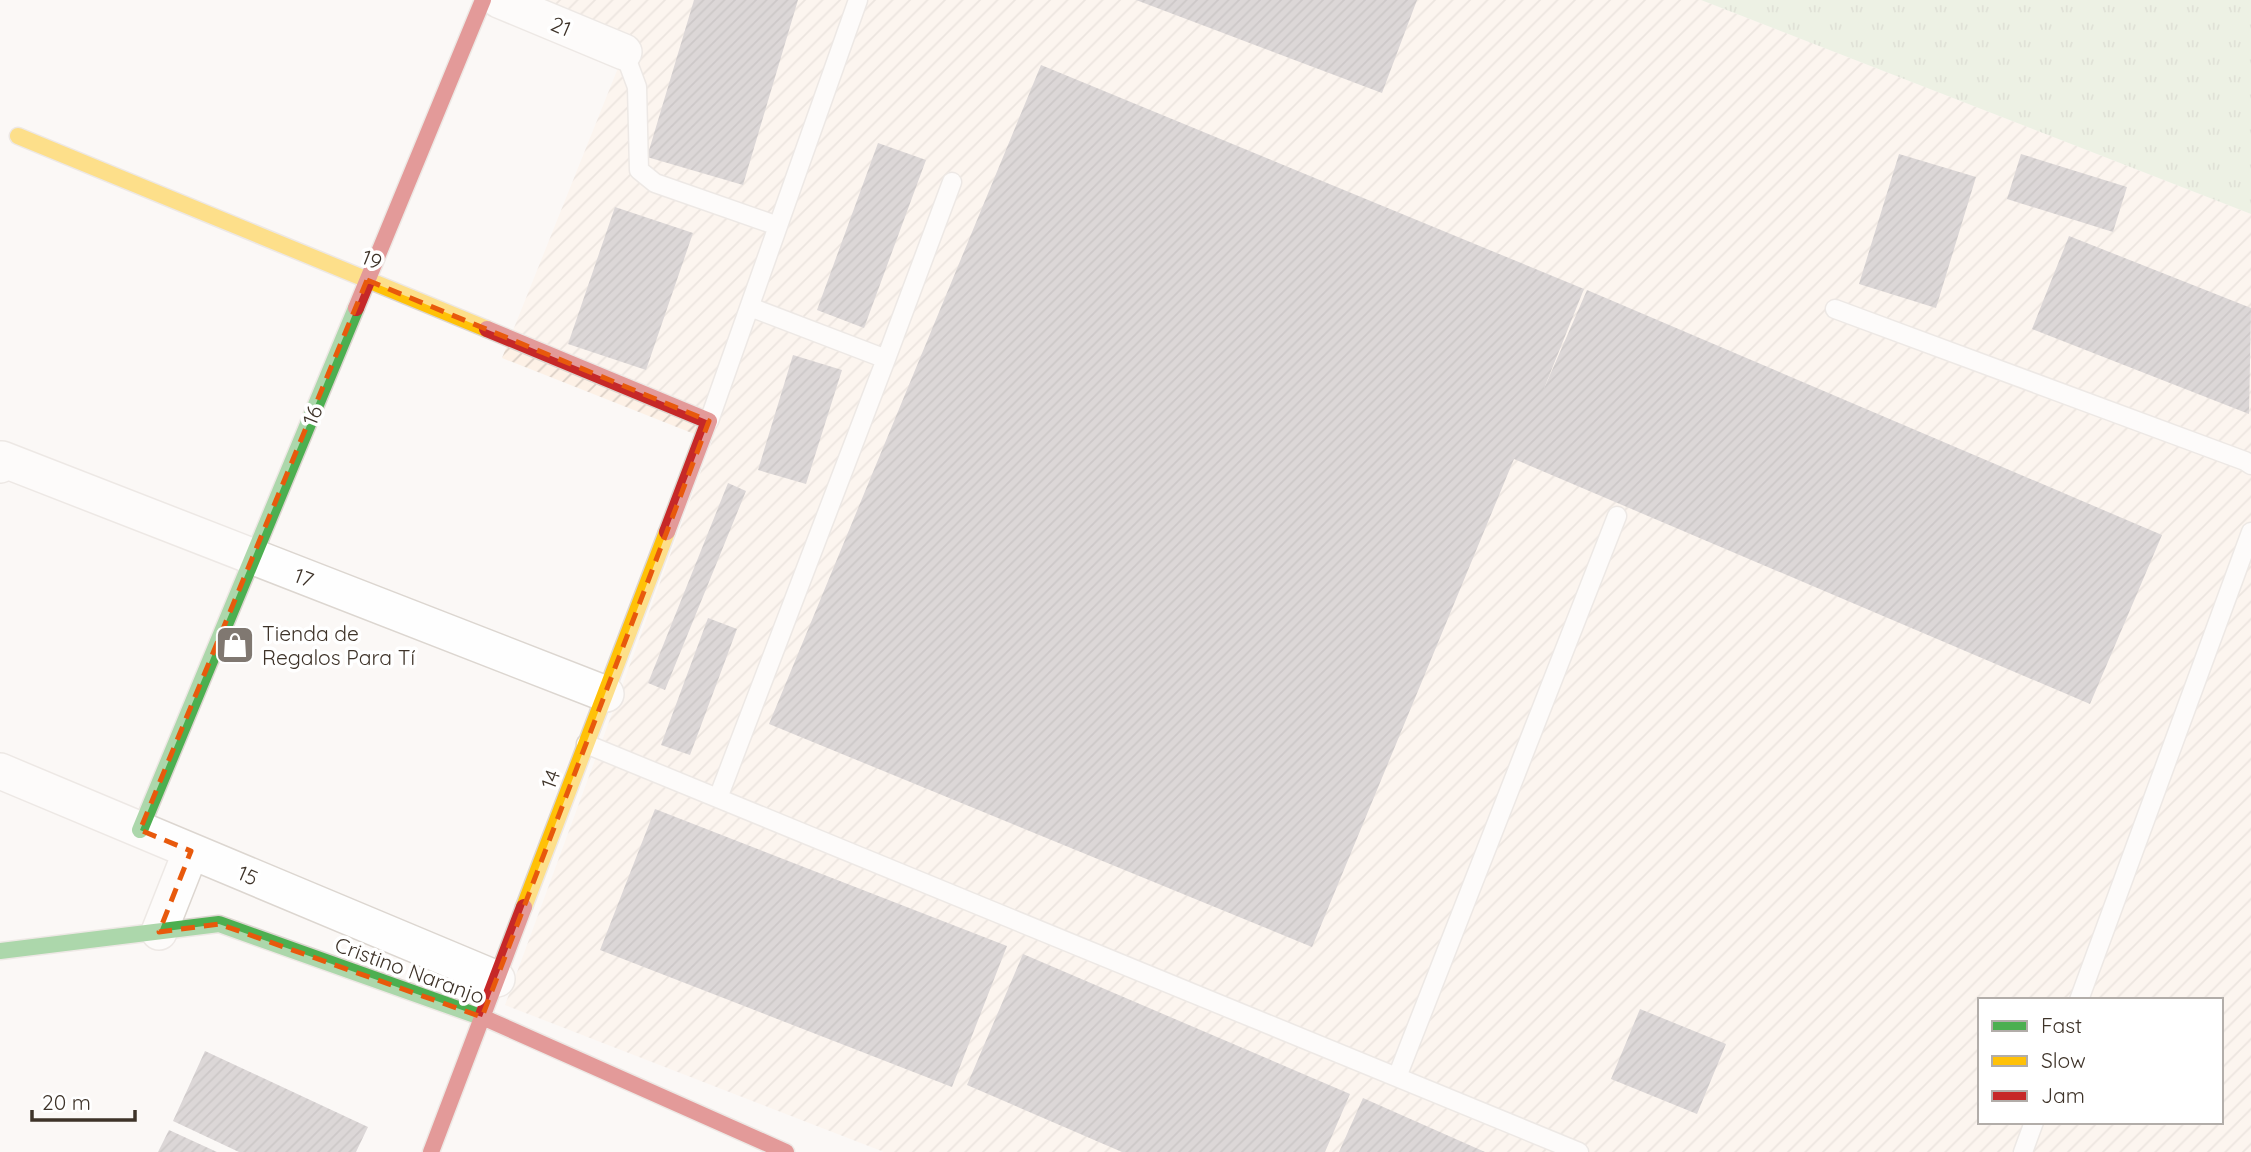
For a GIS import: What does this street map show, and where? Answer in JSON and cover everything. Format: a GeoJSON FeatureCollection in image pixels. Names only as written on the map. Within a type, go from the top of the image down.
{"type":"FeatureCollection","features":[{"type":"Feature","properties":{"kind":"street","name":"16"},"geometry":{"type":"LineString","coordinates":[[140,830],[483,0]]}},
{"type":"Feature","properties":{"kind":"street","name":"21"},"geometry":{"type":"LineString","coordinates":[[499,0],[624,52]]}},
{"type":"Feature","properties":{"kind":"street","name":"19"},"geometry":{"type":"LineString","coordinates":[[18,136],[709,421]]}},
{"type":"Feature","properties":{"kind":"street","name":"14"},"geometry":{"type":"LineString","coordinates":[[431,1152],[709,421]]}},
{"type":"Feature","properties":{"kind":"street","name":"17"},"geometry":{"type":"LineString","coordinates":[[1,462],[606,694]]}},
{"type":"Feature","properties":{"kind":"street","name":"15"},"geometry":{"type":"LineString","coordinates":[[0,771],[497,979]]}},
{"type":"Feature","properties":{"kind":"street"},"geometry":{"type":"LineString","coordinates":[[159,932],[191,851]]}},
{"type":"Feature","properties":{"kind":"street","name":"Cristino Naranjo"},"geometry":{"type":"LineString","coordinates":[[0,951],[219,924],[482,1017],[786,1152]]}},
{"type":"Feature","properties":{"kind":"lane"},"geometry":{"type":"LineString","coordinates":[[709,421],[858,0]]}},
{"type":"Feature","properties":{"kind":"lane"},"geometry":{"type":"LineString","coordinates":[[624,52],[637,87],[639,170],[655,183],[778,226]]}},
{"type":"Feature","properties":{"kind":"lane"},"geometry":{"type":"LineString","coordinates":[[718,798],[952,181]]}},
{"type":"Feature","properties":{"kind":"lane"},"geometry":{"type":"LineString","coordinates":[[750,307],[886,359]]}},
{"type":"Feature","properties":{"kind":"lane"},"geometry":{"type":"LineString","coordinates":[[1835,309],[2251,465]]}},
{"type":"Feature","properties":{"kind":"lane"},"geometry":{"type":"LineString","coordinates":[[1397,1077],[1617,516]]}},
{"type":"Feature","properties":{"kind":"lane"},"geometry":{"type":"LineString","coordinates":[[2080,998],[2251,532]]}},
{"type":"Feature","properties":{"kind":"lane"},"geometry":{"type":"LineString","coordinates":[[586,744],[1579,1152]]}},
{"type":"Feature","properties":{"kind":"lane"},"geometry":{"type":"LineString","coordinates":[[2023,1152],[2033,1124]]}},
{"type":"Feature","properties":{"kind":"highlighted area"},"geometry":{"type":"Polygon","coordinates":[[[367,280],[709,421],[482,1017],[219,924],[159,932],[191,851],[140,830],[367,280]]]}},
{"type":"Feature","properties":{"kind":"shaded area"},"geometry":{"type":"Polygon","coordinates":[[[541,0],[1701,0],[2251,214],[2251,1152],[884,1152],[505,1005],[712,441],[502,358],[630,38],[541,0]]]}},
{"type":"Feature","properties":{"kind":"green space"},"geometry":{"type":"Polygon","coordinates":[[[1701,0],[2251,0],[2251,214],[1701,0]]]}},
{"type":"Feature","properties":{"kind":"building"},"geometry":{"type":"Polygon","coordinates":[[[694,0],[798,0],[743,185],[647,157],[694,0]]]}},
{"type":"Feature","properties":{"kind":"building"},"geometry":{"type":"Polygon","coordinates":[[[1136,0],[1417,0],[1382,93],[1136,0]]]}},
{"type":"Feature","properties":{"kind":"building"},"geometry":{"type":"Polygon","coordinates":[[[1041,65],[1584,289],[1543,391],[1587,290],[2162,535],[2090,704],[1514,459],[1312,947],[769,724],[1041,65]]]}},
{"type":"Feature","properties":{"kind":"building"},"geometry":{"type":"Polygon","coordinates":[[[878,143],[926,160],[864,328],[817,310],[878,143]]]}},
{"type":"Feature","properties":{"kind":"building"},"geometry":{"type":"Polygon","coordinates":[[[1899,154],[1976,177],[1936,308],[1859,284],[1899,154]]]}},
{"type":"Feature","properties":{"kind":"building"},"geometry":{"type":"Polygon","coordinates":[[[2021,154],[2127,187],[2113,232],[2007,199],[2021,154]]]}},
{"type":"Feature","properties":{"kind":"building"},"geometry":{"type":"Polygon","coordinates":[[[615,207],[693,233],[646,370],[568,344],[615,207]]]}},
{"type":"Feature","properties":{"kind":"building"},"geometry":{"type":"Polygon","coordinates":[[[2069,236],[2251,308],[2249,414],[2032,329],[2069,236]]]}},
{"type":"Feature","properties":{"kind":"building"},"geometry":{"type":"Polygon","coordinates":[[[793,355],[842,370],[806,484],[758,470],[793,355]]]}},
{"type":"Feature","properties":{"kind":"building"},"geometry":{"type":"Polygon","coordinates":[[[728,483],[746,491],[665,690],[648,683],[728,483]]]}},
{"type":"Feature","properties":{"kind":"building"},"geometry":{"type":"Polygon","coordinates":[[[708,618],[737,629],[690,755],[661,745],[708,618]]]}},
{"type":"Feature","properties":{"kind":"building"},"geometry":{"type":"Polygon","coordinates":[[[655,809],[1007,946],[952,1087],[600,950],[655,809]]]}},
{"type":"Feature","properties":{"kind":"building"},"geometry":{"type":"Polygon","coordinates":[[[1023,954],[1350,1094],[1325,1152],[1122,1152],[967,1085],[1023,954]]]}},
{"type":"Feature","properties":{"kind":"building"},"geometry":{"type":"Polygon","coordinates":[[[1640,1009],[1726,1044],[1697,1114],[1611,1079],[1640,1009]]]}},
{"type":"Feature","properties":{"kind":"building"},"geometry":{"type":"Polygon","coordinates":[[[205,1051],[368,1127],[356,1152],[239,1152],[173,1121],[205,1051]]]}},
{"type":"Feature","properties":{"kind":"building"},"geometry":{"type":"Polygon","coordinates":[[[1363,1098],[1485,1152],[1339,1152],[1363,1098]]]}},
{"type":"Feature","properties":{"kind":"building"},"geometry":{"type":"Polygon","coordinates":[[[169,1130],[217,1152],[158,1152],[169,1130]]]}},
{"type":"Feature","properties":{"kind":"traffic: fast"},"geometry":{"type":"LineString","coordinates":[[140,830],[356,308]]}},
{"type":"Feature","properties":{"kind":"traffic: fast"},"geometry":{"type":"LineString","coordinates":[[0,951],[219,924],[489,1020]]}},
{"type":"Feature","properties":{"kind":"traffic: slow"},"geometry":{"type":"LineString","coordinates":[[18,136],[487,329]]}},
{"type":"Feature","properties":{"kind":"traffic: slow"},"geometry":{"type":"LineString","coordinates":[[524,907],[667,532]]}},
{"type":"Feature","properties":{"kind":"traffic: jam"},"geometry":{"type":"LineString","coordinates":[[356,308],[483,0]]}},
{"type":"Feature","properties":{"kind":"traffic: jam"},"geometry":{"type":"LineString","coordinates":[[487,329],[709,421],[667,532]]}},
{"type":"Feature","properties":{"kind":"traffic: jam"},"geometry":{"type":"LineString","coordinates":[[431,1152],[524,907]]}},
{"type":"Feature","properties":{"kind":"traffic: jam"},"geometry":{"type":"LineString","coordinates":[[489,1020],[786,1152]]}},
{"type":"Feature","properties":{"kind":"place","name":"Tienda de Regalos Para Tí"},"geometry":{"type":"Point","coordinates":[235,645]}}]}
